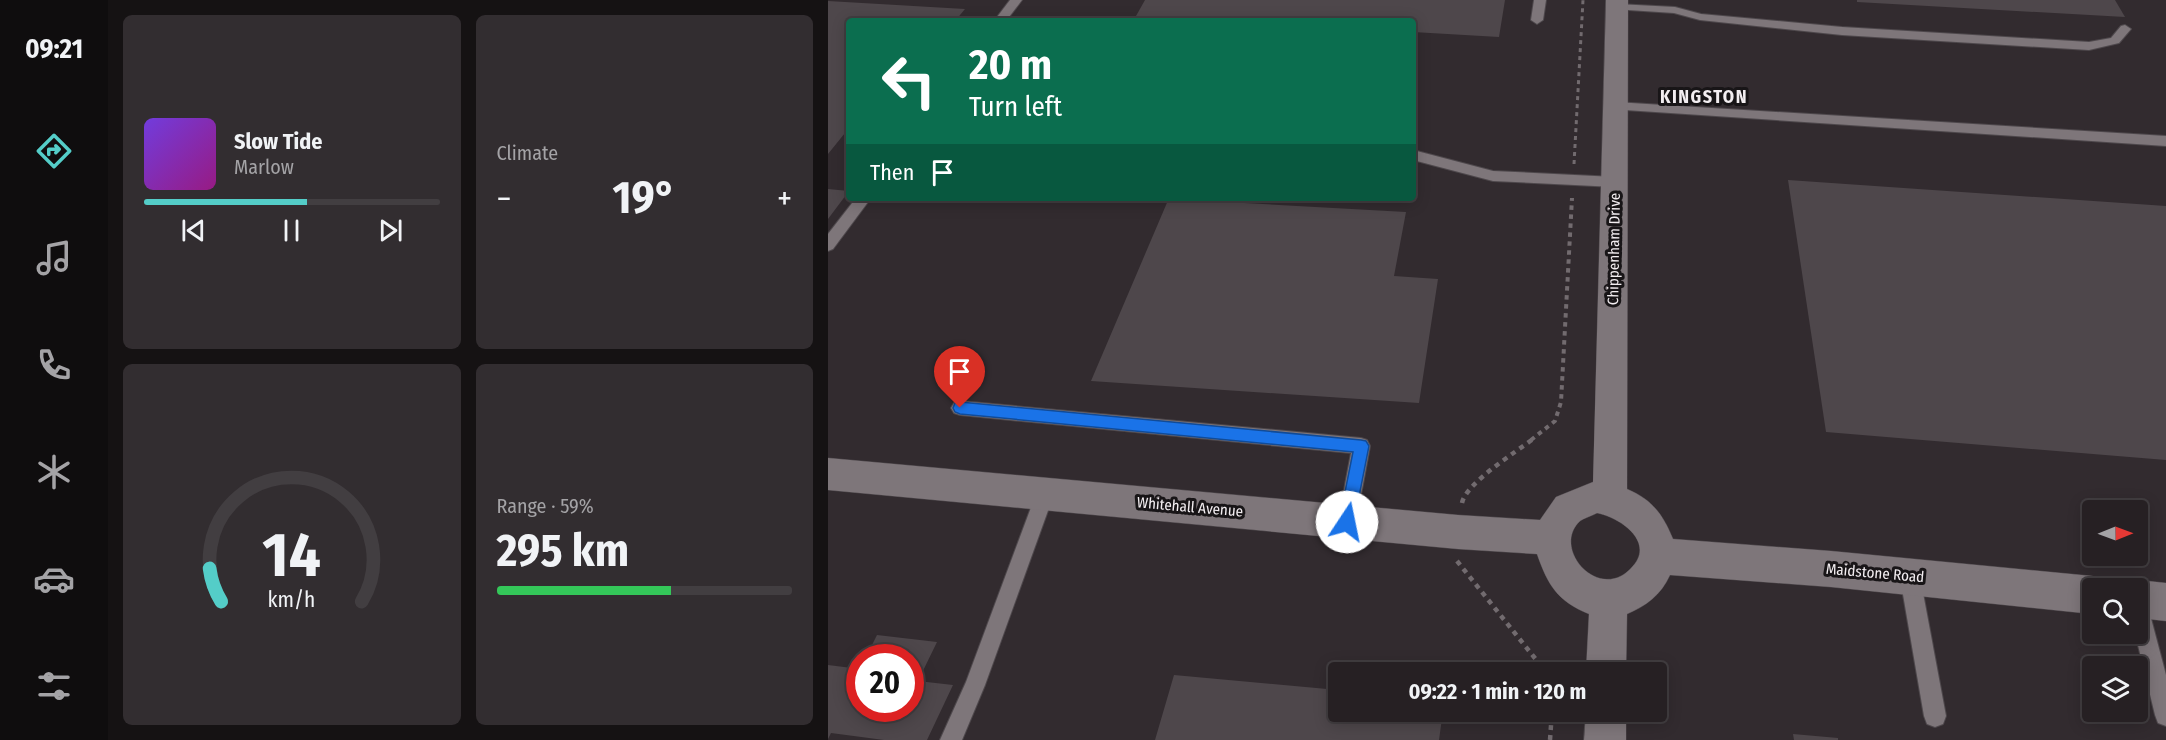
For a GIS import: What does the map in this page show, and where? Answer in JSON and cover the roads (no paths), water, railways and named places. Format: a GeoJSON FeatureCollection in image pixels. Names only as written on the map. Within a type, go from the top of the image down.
{"type":"FeatureCollection","features":[{"type":"Feature","properties":{"kind":"street","name":"Chippenham Drive"},"geometry":{"type":"LineString","coordinates":[[1610,498],[1617,4]]}},
{"type":"Feature","properties":{"kind":"street","name":"Whitehall Avenue"},"geometry":{"type":"LineString","coordinates":[[828,474],[1458,532],[1553,538]]}},
{"type":"Feature","properties":{"kind":"street"},"geometry":{"type":"LineString","coordinates":[[1610,498],[1626,503],[1639,512],[1649,525],[1656,540],[1657,556],[1646,582],[1636,591],[1623,597],[1608,599],[1592,597],[1578,590],[1566,580],[1557,567],[1552,552],[1553,538],[1556,525],[1572,506],[1584,500],[1610,498]]}},
{"type":"Feature","properties":{"kind":"street","name":"Maidstone Road"},"geometry":{"type":"LineString","coordinates":[[1657,556],[2082,594]]}},
{"type":"Feature","properties":{"kind":"street"},"geometry":{"type":"LineString","coordinates":[[1606,662],[1608,599]]}},
{"type":"Feature","properties":{"kind":"street"},"geometry":{"type":"LineString","coordinates":[[2148,600],[2166,602]]}},
{"type":"Feature","properties":{"kind":"street"},"geometry":{"type":"LineString","coordinates":[[1605,740],[1606,722]]}},
{"type":"Feature","properties":{"kind":"lane"},"geometry":{"type":"LineString","coordinates":[[1002,18],[1016,0]]}},
{"type":"Feature","properties":{"kind":"lane"},"geometry":{"type":"LineString","coordinates":[[1537,20],[1540,0]]}},
{"type":"Feature","properties":{"kind":"lane"},"geometry":{"type":"LineString","coordinates":[[1617,4],[1675,9],[1700,17],[1842,31],[2089,46],[2112,44],[2123,36],[2125,29]]}},
{"type":"Feature","properties":{"kind":"lane"},"geometry":{"type":"LineString","coordinates":[[1615,106],[2166,141]]}},
{"type":"Feature","properties":{"kind":"lane"},"geometry":{"type":"LineString","coordinates":[[1416,156],[1493,176],[1615,182]]}},
{"type":"Feature","properties":{"kind":"lane"},"geometry":{"type":"LineString","coordinates":[[828,245],[862,201]]}},
{"type":"Feature","properties":{"kind":"lane"},"geometry":{"type":"LineString","coordinates":[[960,408],[1361,446],[1347,522]]}},
{"type":"Feature","properties":{"kind":"lane"},"geometry":{"type":"LineString","coordinates":[[951,740],[975,685],[1045,494]]}},
{"type":"Feature","properties":{"kind":"lane"},"geometry":{"type":"LineString","coordinates":[[1910,577],[1935,716]]}},
{"type":"Feature","properties":{"kind":"lane"},"geometry":{"type":"LineString","coordinates":[[2148,644],[2166,715]]}},
{"type":"Feature","properties":{"kind":"district","name":"KINGSTON"},"geometry":{"type":"Point","coordinates":[1704,97]}}]}
